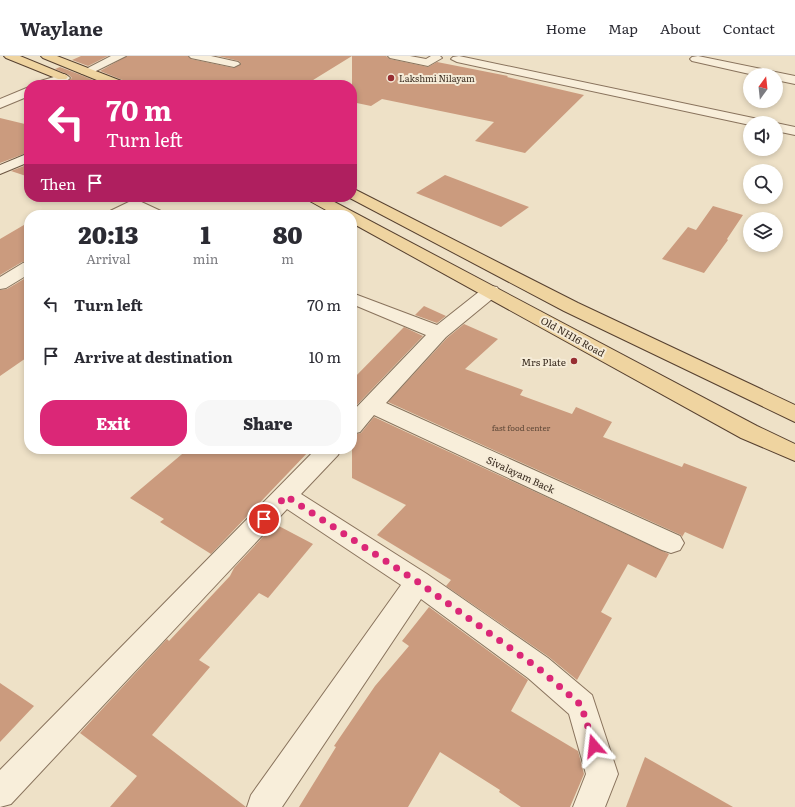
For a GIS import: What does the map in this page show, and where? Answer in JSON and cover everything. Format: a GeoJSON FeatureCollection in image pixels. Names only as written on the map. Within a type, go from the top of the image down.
{"type":"FeatureCollection","features":[{"type":"Feature","properties":{"kind":"main road"},"geometry":{"type":"LineString","coordinates":[[10,56],[69,80]]}},
{"type":"Feature","properties":{"kind":"main road"},"geometry":{"type":"LineString","coordinates":[[46,56],[107,80]]}},
{"type":"Feature","properties":{"kind":"main road"},"geometry":{"type":"LineString","coordinates":[[357,196],[571,307],[795,414]]}},
{"type":"Feature","properties":{"kind":"main road"},"geometry":{"type":"LineString","coordinates":[[322,202],[338,210]]}},
{"type":"Feature","properties":{"kind":"main road","name":"Old NH16 Road"},"geometry":{"type":"LineString","coordinates":[[357,221],[491,291],[749,432],[795,453]]}},
{"type":"Feature","properties":{"kind":"street"},"geometry":{"type":"LineString","coordinates":[[86,72],[120,56]]}},
{"type":"Feature","properties":{"kind":"street"},"geometry":{"type":"LineString","coordinates":[[195,56],[234,64]]}},
{"type":"Feature","properties":{"kind":"street"},"geometry":{"type":"LineString","coordinates":[[394,56],[428,63],[436,58]]}},
{"type":"Feature","properties":{"kind":"street"},"geometry":{"type":"LineString","coordinates":[[457,59],[743,120]]}},
{"type":"Feature","properties":{"kind":"street"},"geometry":{"type":"LineString","coordinates":[[696,60],[743,70]]}},
{"type":"Feature","properties":{"kind":"street"},"geometry":{"type":"LineString","coordinates":[[783,77],[795,80]]}},
{"type":"Feature","properties":{"kind":"street"},"geometry":{"type":"LineString","coordinates":[[0,104],[24,93]]}},
{"type":"Feature","properties":{"kind":"street"},"geometry":{"type":"LineString","coordinates":[[783,128],[795,131]]}},
{"type":"Feature","properties":{"kind":"street"},"geometry":{"type":"LineString","coordinates":[[0,170],[24,158]]}},
{"type":"Feature","properties":{"kind":"street"},"geometry":{"type":"LineString","coordinates":[[124,210],[135,204],[147,210]]}},
{"type":"Feature","properties":{"kind":"street"},"geometry":{"type":"LineString","coordinates":[[0,284],[24,270]]}},
{"type":"Feature","properties":{"kind":"street"},"geometry":{"type":"LineString","coordinates":[[357,420],[439,333],[491,291]]}},
{"type":"Feature","properties":{"kind":"street"},"geometry":{"type":"LineString","coordinates":[[357,300],[439,333]]}},
{"type":"Feature","properties":{"kind":"street","name":"Sivalayam Back"},"geometry":{"type":"LineString","coordinates":[[371,405],[671,543]]}},
{"type":"Feature","properties":{"kind":"street"},"geometry":{"type":"LineString","coordinates":[[0,793],[325,454]]}},
{"type":"Feature","properties":{"kind":"street"},"geometry":{"type":"LineString","coordinates":[[286,496],[418,582],[538,668],[581,705],[602,774],[589,807]]}},
{"type":"Feature","properties":{"kind":"street"},"geometry":{"type":"LineString","coordinates":[[263,807],[418,582]]}},
{"type":"Feature","properties":{"kind":"building"},"geometry":{"type":"Polygon","coordinates":[[[81,56],[108,56],[88,66],[72,60],[81,56]]]}},
{"type":"Feature","properties":{"kind":"building"},"geometry":{"type":"Polygon","coordinates":[[[127,56],[188,56],[191,59],[234,68],[241,64],[239,61],[218,56],[352,56],[313,80],[122,80],[100,71],[127,56]]]}},
{"type":"Feature","properties":{"kind":"building"},"geometry":{"type":"Polygon","coordinates":[[[352,56],[386,56],[390,59],[428,67],[437,62],[508,76],[507,77],[584,95],[525,153],[475,141],[494,122],[382,99],[371,106],[357,103],[357,80],[352,80],[352,56]]]}},
{"type":"Feature","properties":{"kind":"building"},"geometry":{"type":"Polygon","coordinates":[[[60,67],[93,80],[69,80],[72,78],[69,75],[55,69],[60,67]]]}},
{"type":"Feature","properties":{"kind":"building"},"geometry":{"type":"Polygon","coordinates":[[[0,118],[24,124],[24,154],[0,163],[0,118]]]}},
{"type":"Feature","properties":{"kind":"building"},"geometry":{"type":"Polygon","coordinates":[[[24,166],[24,175],[11,171],[24,166]]]}},
{"type":"Feature","properties":{"kind":"building"},"geometry":{"type":"Polygon","coordinates":[[[445,175],[529,207],[501,227],[416,193],[445,175]]]}},
{"type":"Feature","properties":{"kind":"building"},"geometry":{"type":"Polygon","coordinates":[[[713,206],[743,215],[727,239],[728,240],[704,273],[662,259],[688,227],[696,230],[713,206]]]}},
{"type":"Feature","properties":{"kind":"building"},"geometry":{"type":"Polygon","coordinates":[[[24,225],[24,262],[0,275],[0,239],[24,225]]]}},
{"type":"Feature","properties":{"kind":"building"},"geometry":{"type":"Polygon","coordinates":[[[24,279],[24,359],[0,376],[0,290],[7,289],[24,279]]]}},
{"type":"Feature","properties":{"kind":"building"},"geometry":{"type":"Polygon","coordinates":[[[424,306],[446,316],[437,323],[415,315],[424,306]]]}},
{"type":"Feature","properties":{"kind":"building"},"geometry":{"type":"Polygon","coordinates":[[[464,324],[498,339],[465,369],[523,390],[520,395],[572,414],[576,407],[612,422],[603,437],[682,467],[684,463],[747,487],[723,549],[685,532],[682,537],[681,535],[388,402],[447,338],[464,324]]]}},
{"type":"Feature","properties":{"kind":"building"},"geometry":{"type":"Polygon","coordinates":[[[404,327],[423,336],[357,405],[357,375],[404,327]]]}},
{"type":"Feature","properties":{"kind":"building"},"geometry":{"type":"Polygon","coordinates":[[[374,417],[669,554],[656,578],[628,564],[601,612],[612,618],[577,680],[549,657],[446,586],[451,580],[377,535],[406,505],[352,478],[352,454],[357,454],[357,434],[361,433],[374,417]]]}},
{"type":"Feature","properties":{"kind":"building"},"geometry":{"type":"Polygon","coordinates":[[[182,454],[306,454],[211,554],[160,522],[164,519],[130,498],[182,454]]]}},
{"type":"Feature","properties":{"kind":"building"},"geometry":{"type":"Polygon","coordinates":[[[275,524],[313,544],[268,598],[259,593],[199,660],[210,667],[152,735],[246,807],[110,807],[137,776],[80,733],[167,639],[169,641],[230,576],[234,568],[275,524]]]}},
{"type":"Feature","properties":{"kind":"building"},"geometry":{"type":"Polygon","coordinates":[[[429,607],[528,680],[511,711],[578,751],[584,774],[570,807],[521,807],[499,792],[500,790],[440,752],[408,807],[299,807],[336,747],[334,746],[375,686],[409,646],[402,641],[429,607]]]}},
{"type":"Feature","properties":{"kind":"building"},"geometry":{"type":"Polygon","coordinates":[[[0,683],[34,706],[0,742],[0,683]]]}},
{"type":"Feature","properties":{"kind":"building"},"geometry":{"type":"Polygon","coordinates":[[[645,757],[733,807],[626,807],[645,757]]]}},
{"type":"Feature","properties":{"kind":"place","name":"Lakshmi Nilayam"},"geometry":{"type":"Point","coordinates":[391,78]}},
{"type":"Feature","properties":{"kind":"place","name":"Mrs Plate"},"geometry":{"type":"Point","coordinates":[574,361]}},
{"type":"Feature","properties":{"kind":"route"},"geometry":{"type":"LineString","coordinates":[[264,519],[286,496],[418,582],[538,668],[581,705],[594,746]]}}]}
